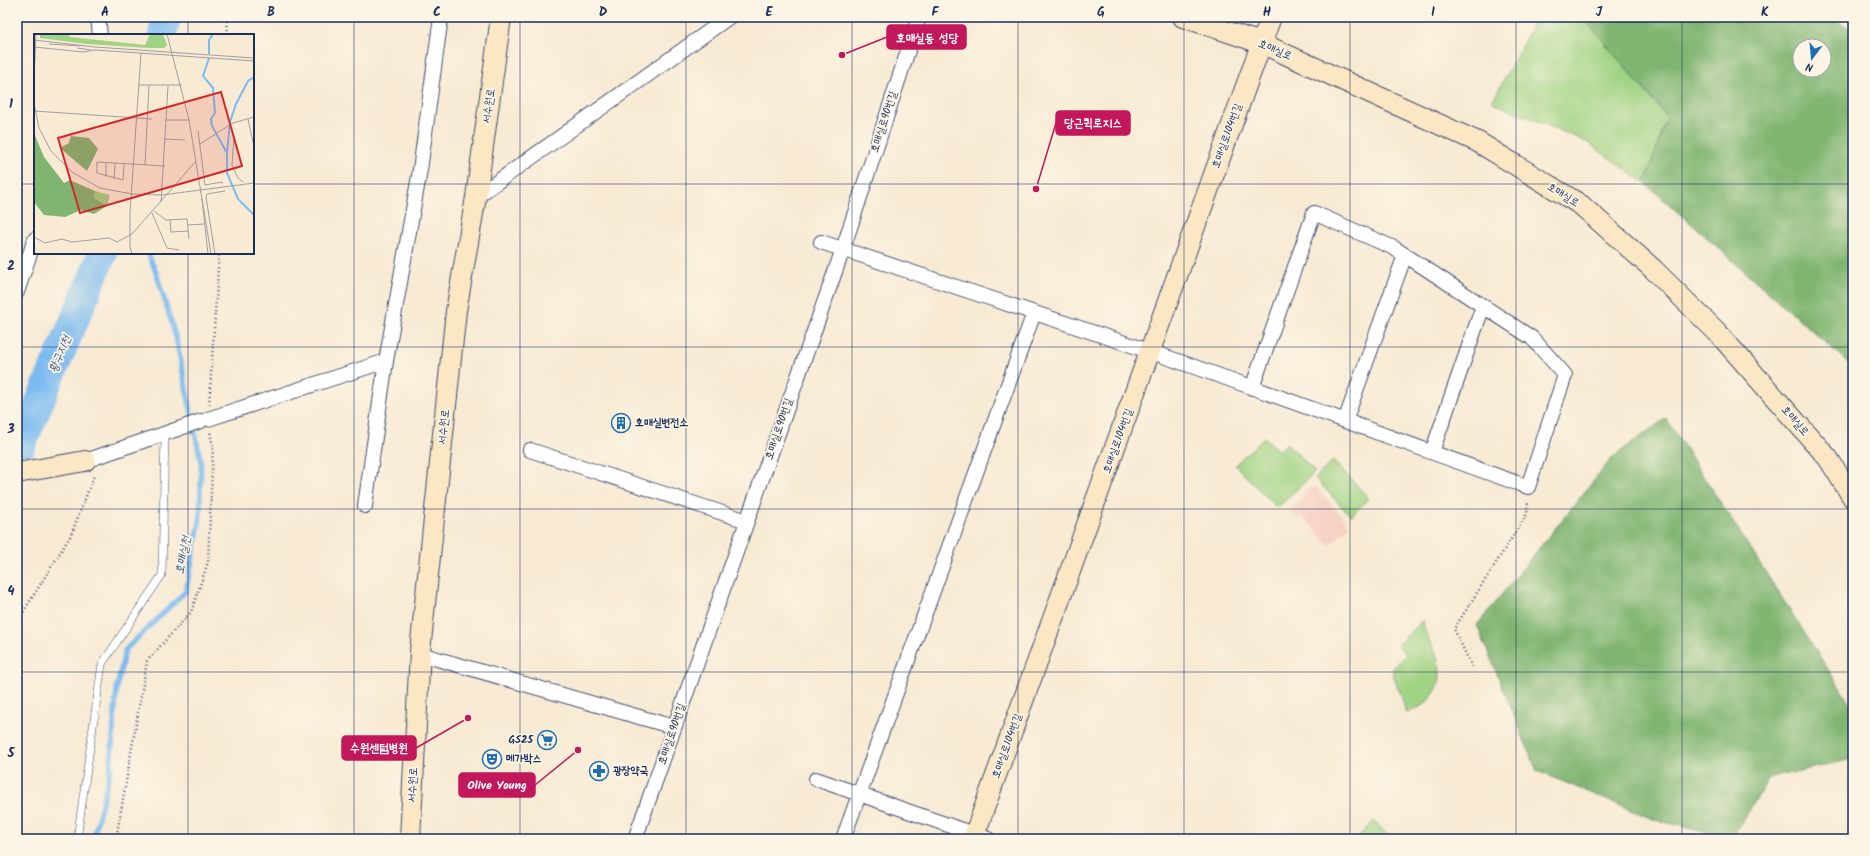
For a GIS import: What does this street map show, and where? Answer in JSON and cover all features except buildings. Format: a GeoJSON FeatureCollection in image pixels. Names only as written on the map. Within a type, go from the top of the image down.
{"type":"FeatureCollection","features":[{"type":"Feature","properties":{"kind":"street"},"geometry":{"type":"LineString","coordinates":[[98,17],[100,34]]}},
{"type":"Feature","properties":{"kind":"street"},"geometry":{"type":"LineString","coordinates":[[365,506],[386,361],[420,170],[441,17]]}},
{"type":"Feature","properties":{"kind":"street","name":"서수원로"},"geometry":{"type":"LineString","coordinates":[[410,839],[420,654],[456,311],[476,197],[501,17]]}},
{"type":"Feature","properties":{"kind":"street"},"geometry":{"type":"LineString","coordinates":[[476,197],[729,17]]}},
{"type":"Feature","properties":{"kind":"street","name":"호매실로90번길"},"geometry":{"type":"LineString","coordinates":[[635,839],[843,250],[919,17]]}},
{"type":"Feature","properties":{"kind":"street","name":"호매실로"},"geometry":{"type":"LineString","coordinates":[[1183,17],[1261,43],[1478,142],[1580,205],[1653,268],[1717,332],[1828,458],[1853,498]]}},
{"type":"Feature","properties":{"kind":"street","name":"호매실로104번길"},"geometry":{"type":"LineString","coordinates":[[979,837],[1150,352],[1271,17]]}},
{"type":"Feature","properties":{"kind":"street"},"geometry":{"type":"LineString","coordinates":[[821,242],[1150,352],[1528,487],[1565,375],[1532,338],[1405,255],[1394,248],[1314,213],[1252,388]]}},
{"type":"Feature","properties":{"kind":"street"},"geometry":{"type":"LineString","coordinates":[[17,292],[34,242]]}},
{"type":"Feature","properties":{"kind":"street"},"geometry":{"type":"LineString","coordinates":[[1345,421],[1405,255]]}},
{"type":"Feature","properties":{"kind":"street"},"geometry":{"type":"LineString","coordinates":[[1432,452],[1483,306]]}},
{"type":"Feature","properties":{"kind":"street"},"geometry":{"type":"LineString","coordinates":[[843,839],[858,794],[1034,313]]}},
{"type":"Feature","properties":{"kind":"street"},"geometry":{"type":"LineString","coordinates":[[17,473],[90,459],[386,361]]}},
{"type":"Feature","properties":{"kind":"street"},"geometry":{"type":"LineString","coordinates":[[530,450],[747,521]]}},
{"type":"Feature","properties":{"kind":"street"},"geometry":{"type":"LineString","coordinates":[[420,654],[674,727]]}},
{"type":"Feature","properties":{"kind":"street"},"geometry":{"type":"LineString","coordinates":[[816,779],[979,837]]}},
{"type":"Feature","properties":{"kind":"lane"},"geometry":{"type":"LineString","coordinates":[[76,839],[102,664],[162,575],[170,432]]}},
{"type":"Feature","properties":{"kind":"path"},"geometry":{"type":"LineString","coordinates":[[227,17],[228,34]]}},
{"type":"Feature","properties":{"kind":"path"},"geometry":{"type":"LineString","coordinates":[[116,839],[147,660],[191,612],[208,562],[213,447],[204,420],[219,254]]}},
{"type":"Feature","properties":{"kind":"path"},"geometry":{"type":"LineString","coordinates":[[17,622],[71,535],[93,480],[90,459]]}},
{"type":"Feature","properties":{"kind":"path"},"geometry":{"type":"LineString","coordinates":[[1472,667],[1454,628],[1527,514],[1528,487]]}},
{"type":"Feature","properties":{"kind":"shaded area"},"geometry":{"type":"Polygon","coordinates":[[[1314,485],[1350,525],[1330,545],[1302,517],[1298,520],[1290,511],[1304,498],[1302,496],[1314,485]]]}},
{"type":"Feature","properties":{"kind":"green space"},"geometry":{"type":"Polygon","coordinates":[[[1537,17],[1583,17],[1667,117],[1645,183],[1587,142],[1492,102],[1537,17]]]}},
{"type":"Feature","properties":{"kind":"green space"},"geometry":{"type":"Polygon","coordinates":[[[1583,17],[1831,17],[1850,29],[1853,29],[1853,367],[1645,183],[1667,117],[1583,17]]]}},
{"type":"Feature","properties":{"kind":"green space"},"geometry":{"type":"Polygon","coordinates":[[[1666,418],[1853,708],[1853,759],[1769,778],[1732,839],[1653,819],[1537,771],[1477,625],[1612,458],[1666,418]]]}},
{"type":"Feature","properties":{"kind":"green space"},"geometry":{"type":"Polygon","coordinates":[[[1264,437],[1279,451],[1287,443],[1315,472],[1277,508],[1235,465],[1264,437]]]}},
{"type":"Feature","properties":{"kind":"green space"},"geometry":{"type":"Polygon","coordinates":[[[1333,461],[1369,498],[1351,516],[1315,478],[1333,461]]]}},
{"type":"Feature","properties":{"kind":"green space"},"geometry":{"type":"Polygon","coordinates":[[[1423,620],[1425,632],[1438,660],[1440,678],[1434,694],[1428,700],[1414,710],[1405,713],[1393,668],[1406,655],[1397,645],[1423,620]]]}},
{"type":"Feature","properties":{"kind":"green space"},"geometry":{"type":"Polygon","coordinates":[[[1374,821],[1391,839],[1356,839],[1374,821]]]}},
{"type":"Feature","properties":{"kind":"waterway","name":"황구지천"},"geometry":{"type":"LineString","coordinates":[[162,34],[167,17]]}},
{"type":"Feature","properties":{"kind":"waterway","name":"황구지천"},"geometry":{"type":"LineString","coordinates":[[17,455],[103,254]]}},
{"type":"Feature","properties":{"kind":"waterway","name":"호매실천"},"geometry":{"type":"LineString","coordinates":[[93,839],[110,772],[117,686],[125,650],[186,591],[200,520],[201,462],[176,338],[157,275],[148,254]]}},
{"type":"Feature","properties":{"kind":"place","name":"호매실동 성당"},"geometry":{"type":"Point","coordinates":[842,55]}},
{"type":"Feature","properties":{"kind":"place","name":"당근퀵로지스"},"geometry":{"type":"Point","coordinates":[1036,189]}},
{"type":"Feature","properties":{"kind":"place","name":"호매실변전소"},"geometry":{"type":"Point","coordinates":[621,423]}},
{"type":"Feature","properties":{"kind":"place","name":"수원센텀병원"},"geometry":{"type":"Point","coordinates":[468,718]}},
{"type":"Feature","properties":{"kind":"place","name":"GS25"},"geometry":{"type":"Point","coordinates":[547,740]}},
{"type":"Feature","properties":{"kind":"place","name":"Olive Young"},"geometry":{"type":"Point","coordinates":[578,750]}},
{"type":"Feature","properties":{"kind":"place","name":"메가박스"},"geometry":{"type":"Point","coordinates":[492,759]}},
{"type":"Feature","properties":{"kind":"place","name":"광장약국"},"geometry":{"type":"Point","coordinates":[599,771]}}]}
